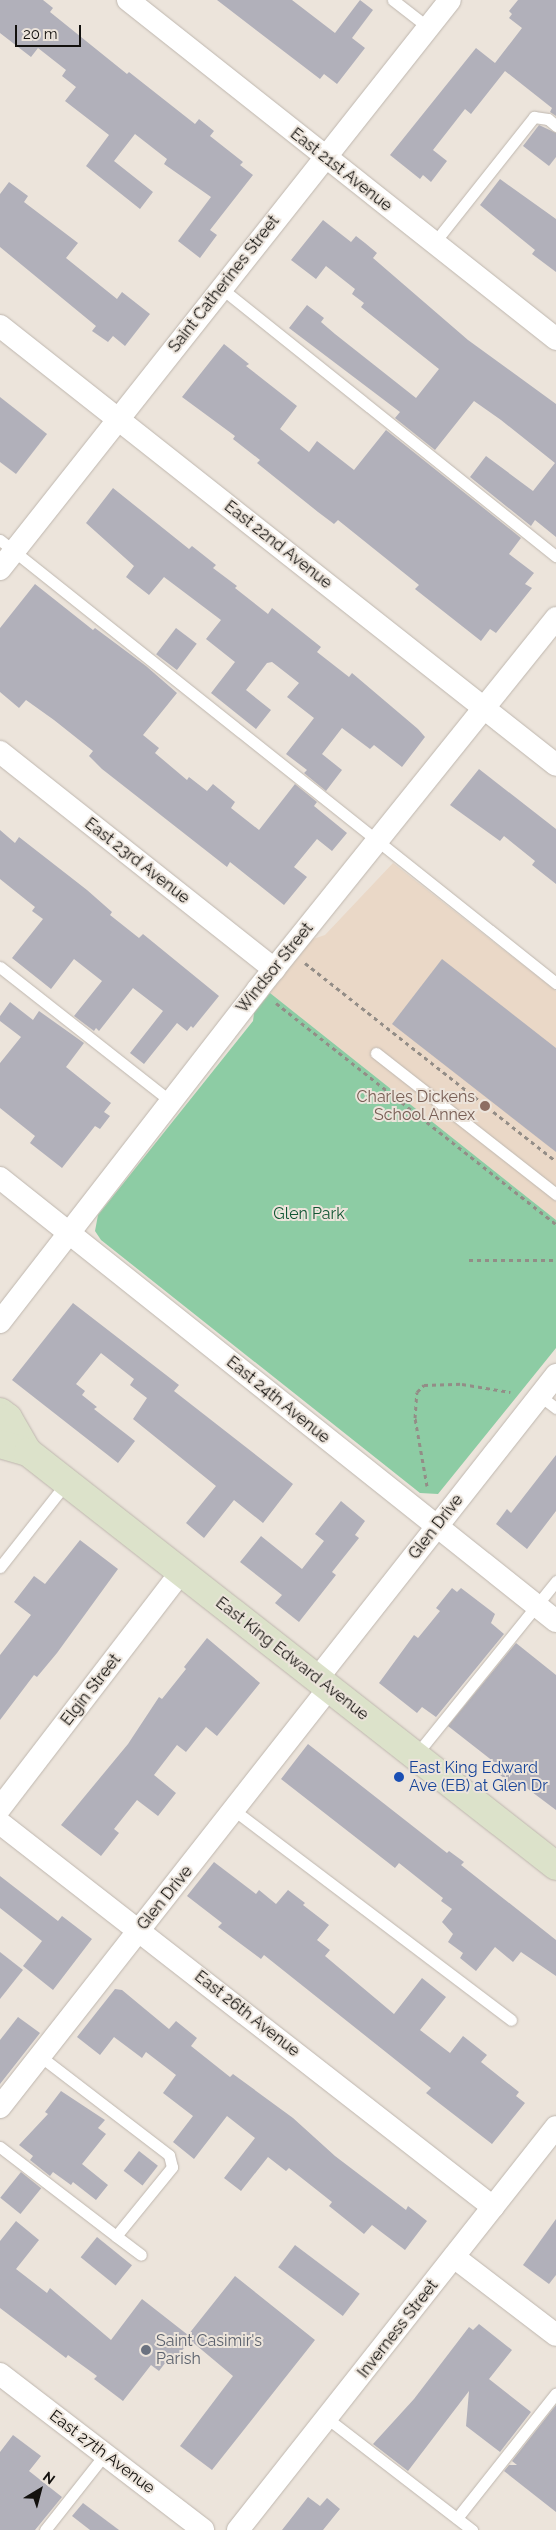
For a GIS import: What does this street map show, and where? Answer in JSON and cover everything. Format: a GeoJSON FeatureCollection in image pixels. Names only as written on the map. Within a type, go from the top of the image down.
{"type":"FeatureCollection","features":[{"type":"Feature","properties":{"kind":"main road","name":"East King Edward Avenue"},"geometry":{"type":"LineString","coordinates":[[0,1412],[8,1418],[28,1452],[556,1866]]}},
{"type":"Feature","properties":{"kind":"main road","name":"East King Edward Avenue"},"geometry":{"type":"LineString","coordinates":[[0,1444],[28,1452]]}},
{"type":"Feature","properties":{"kind":"street","name":"East 21st Avenue"},"geometry":{"type":"LineString","coordinates":[[128,0],[556,339]]}},
{"type":"Feature","properties":{"kind":"street","name":"Saint Catherines Street"},"geometry":{"type":"LineString","coordinates":[[4,554],[117,419],[450,0]]}},
{"type":"Feature","properties":{"kind":"street","name":"East 22nd Avenue"},"geometry":{"type":"LineString","coordinates":[[0,326],[556,765]]}},
{"type":"Feature","properties":{"kind":"street","name":"Windsor Street"},"geometry":{"type":"LineString","coordinates":[[0,1322],[274,969],[556,618]]}},
{"type":"Feature","properties":{"kind":"street","name":"East 23rd Avenue"},"geometry":{"type":"LineString","coordinates":[[0,752],[274,969]]}},
{"type":"Feature","properties":{"kind":"street","name":"East 24th Avenue"},"geometry":{"type":"LineString","coordinates":[[0,1178],[556,1621]]}},
{"type":"Feature","properties":{"kind":"street","name":"Glen Drive"},"geometry":{"type":"LineString","coordinates":[[0,2106],[235,1811],[323,1683],[436,1526],[548,1402],[556,1375]]}},
{"type":"Feature","properties":{"kind":"street","name":"Elgin Street"},"geometry":{"type":"LineString","coordinates":[[0,1808],[181,1572]]}},
{"type":"Feature","properties":{"kind":"street","name":"East 26th Avenue"},"geometry":{"type":"LineString","coordinates":[[0,1823],[493,2207]]}},
{"type":"Feature","properties":{"kind":"street","name":"Inverness Street"},"geometry":{"type":"LineString","coordinates":[[238,2530],[328,2420],[556,2127]]}},
{"type":"Feature","properties":{"kind":"street"},"geometry":{"type":"LineString","coordinates":[[454,2257],[556,2335]]}},
{"type":"Feature","properties":{"kind":"street","name":"East 27th Avenue"},"geometry":{"type":"LineString","coordinates":[[0,2374],[203,2530]]}},
{"type":"Feature","properties":{"kind":"lane"},"geometry":{"type":"LineString","coordinates":[[393,0],[429,28]]}},
{"type":"Feature","properties":{"kind":"lane"},"geometry":{"type":"LineString","coordinates":[[434,243],[534,117],[548,119],[556,126]]}},
{"type":"Feature","properties":{"kind":"lane"},"geometry":{"type":"LineString","coordinates":[[221,288],[556,556]]}},
{"type":"Feature","properties":{"kind":"lane"},"geometry":{"type":"LineString","coordinates":[[4,554],[376,841],[556,983]]}},
{"type":"Feature","properties":{"kind":"lane"},"geometry":{"type":"LineString","coordinates":[[0,967],[170,1101]]}},
{"type":"Feature","properties":{"kind":"lane"},"geometry":{"type":"LineString","coordinates":[[376,1054],[556,1194]]}},
{"type":"Feature","properties":{"kind":"lane"},"geometry":{"type":"LineString","coordinates":[[0,1568],[66,1482]]}},
{"type":"Feature","properties":{"kind":"lane"},"geometry":{"type":"LineString","coordinates":[[415,1756],[556,1581]]}},
{"type":"Feature","properties":{"kind":"lane"},"geometry":{"type":"LineString","coordinates":[[235,1811],[511,2020]]}},
{"type":"Feature","properties":{"kind":"lane"},"geometry":{"type":"LineString","coordinates":[[40,2056],[169,2155],[172,2167],[116,2236]]}},
{"type":"Feature","properties":{"kind":"lane"},"geometry":{"type":"LineString","coordinates":[[0,2147],[142,2255]]}},
{"type":"Feature","properties":{"kind":"lane"},"geometry":{"type":"LineString","coordinates":[[456,2518],[556,2393]]}},
{"type":"Feature","properties":{"kind":"lane"},"geometry":{"type":"LineString","coordinates":[[328,2420],[472,2530]]}},
{"type":"Feature","properties":{"kind":"lane"},"geometry":{"type":"LineString","coordinates":[[45,2530],[104,2454]]}},
{"type":"Feature","properties":{"kind":"path"},"geometry":{"type":"LineString","coordinates":[[298,958],[556,1161]]}},
{"type":"Feature","properties":{"kind":"path"},"geometry":{"type":"LineString","coordinates":[[273,1001],[556,1224]]}},
{"type":"Feature","properties":{"kind":"path"},"geometry":{"type":"LineString","coordinates":[[469,1260],[556,1260]]}},
{"type":"Feature","properties":{"kind":"path"},"geometry":{"type":"LineString","coordinates":[[428,1486],[415,1418],[418,1392],[424,1385],[462,1384],[510,1392]]}},
{"type":"Feature","properties":{"kind":"shaded area","name":"Charles Dickens School Annex"},"geometry":{"type":"Polygon","coordinates":[[[393,863],[556,991],[556,1220],[270,993],[313,939],[325,935],[393,863]]]}},
{"type":"Feature","properties":{"kind":"green space","name":"Glen Park"},"geometry":{"type":"Polygon","coordinates":[[[270,993],[556,1220],[556,1348],[438,1494],[420,1493],[101,1240],[95,1231],[98,1215],[253,1021],[254,1013],[270,993]]]}},
{"type":"Feature","properties":{"kind":"building"},"geometry":{"type":"Polygon","coordinates":[[[0,0],[43,0],[53,8],[50,12],[127,74],[129,72],[195,124],[199,119],[214,131],[210,136],[243,162],[240,165],[253,175],[210,230],[217,235],[200,258],[178,241],[211,197],[164,164],[167,159],[135,134],[114,161],[153,192],[140,209],[86,166],[109,135],[65,101],[76,87],[62,76],[66,70],[38,48],[31,57],[0,33],[0,0]]]}},
{"type":"Feature","properties":{"kind":"building"},"geometry":{"type":"Polygon","coordinates":[[[217,0],[292,0],[335,33],[360,0],[373,10],[352,38],[365,48],[337,84],[324,74],[320,79],[217,0]]]}},
{"type":"Feature","properties":{"kind":"building"},"geometry":{"type":"Polygon","coordinates":[[[518,0],[556,0],[556,116],[550,112],[552,108],[505,71],[471,114],[465,109],[433,150],[447,161],[431,182],[423,175],[420,179],[390,155],[476,48],[495,63],[522,28],[509,18],[512,14],[509,11],[518,0]]]}},
{"type":"Feature","properties":{"kind":"building"},"geometry":{"type":"Polygon","coordinates":[[[539,125],[556,133],[556,157],[549,166],[523,146],[539,125]]]}},
{"type":"Feature","properties":{"kind":"building"},"geometry":{"type":"Polygon","coordinates":[[[500,179],[556,219],[556,272],[532,254],[535,250],[480,205],[500,179]]]}},
{"type":"Feature","properties":{"kind":"building"},"geometry":{"type":"Polygon","coordinates":[[[9,182],[28,196],[24,202],[78,243],[66,258],[117,299],[122,292],[150,314],[125,346],[113,336],[108,342],[92,331],[96,326],[0,247],[0,194],[9,182]]]}},
{"type":"Feature","properties":{"kind":"building"},"geometry":{"type":"Polygon","coordinates":[[[323,220],[351,242],[356,236],[365,243],[377,253],[373,258],[468,340],[556,404],[556,537],[535,520],[531,526],[470,477],[486,456],[533,491],[555,463],[501,420],[474,401],[435,450],[395,418],[400,412],[289,328],[307,305],[324,318],[321,322],[335,334],[416,398],[439,369],[361,307],[364,303],[352,294],[355,289],[326,266],[316,279],[291,260],[323,220]]]}},
{"type":"Feature","properties":{"kind":"building"},"geometry":{"type":"Polygon","coordinates":[[[224,344],[249,364],[246,366],[297,406],[280,429],[309,452],[317,441],[354,470],[386,430],[521,538],[509,554],[534,573],[525,584],[532,588],[496,633],[490,629],[481,641],[415,589],[419,585],[338,520],[334,524],[318,512],[257,463],[260,460],[233,439],[235,436],[182,397],[224,344]]]}},
{"type":"Feature","properties":{"kind":"building"},"geometry":{"type":"Polygon","coordinates":[[[0,397],[47,434],[16,474],[0,462],[0,397]]]}},
{"type":"Feature","properties":{"kind":"building"},"geometry":{"type":"Polygon","coordinates":[[[113,488],[189,549],[192,546],[216,565],[213,568],[237,586],[235,588],[268,614],[272,608],[321,647],[317,652],[349,677],[352,673],[418,729],[425,737],[402,767],[374,745],[370,749],[342,728],[322,754],[342,770],[326,791],[304,773],[307,770],[286,754],[314,718],[287,697],[299,683],[272,662],[267,663],[246,690],[271,710],[256,729],[211,693],[235,662],[206,639],[221,620],[164,577],[149,595],[126,577],[134,566],[86,523],[113,488]]]}},
{"type":"Feature","properties":{"kind":"building"},"geometry":{"type":"Polygon","coordinates":[[[35,584],[93,630],[95,628],[146,666],[177,693],[143,735],[159,748],[155,753],[187,780],[189,777],[207,791],[213,784],[235,802],[231,808],[259,830],[295,784],[317,802],[314,806],[347,833],[332,851],[317,839],[294,867],[307,877],[284,905],[230,862],[227,867],[102,769],[89,756],[93,751],[54,720],[26,700],[19,708],[0,692],[0,628],[35,584]]]}},
{"type":"Feature","properties":{"kind":"building"},"geometry":{"type":"Polygon","coordinates":[[[176,628],[197,644],[177,670],[156,654],[176,628]]]}},
{"type":"Feature","properties":{"kind":"building"},"geometry":{"type":"Polygon","coordinates":[[[479,769],[556,829],[556,884],[532,865],[535,861],[504,836],[500,841],[450,805],[479,769]]]}},
{"type":"Feature","properties":{"kind":"building"},"geometry":{"type":"Polygon","coordinates":[[[0,830],[15,843],[19,837],[87,890],[112,912],[110,915],[139,938],[143,934],[219,996],[193,1028],[191,1026],[187,1031],[177,1023],[144,1064],[130,1053],[163,1011],[133,988],[99,1031],[96,1028],[94,1031],[74,1016],[102,981],[74,959],[51,989],[12,958],[43,919],[32,911],[35,907],[0,879],[0,830]]]}},
{"type":"Feature","properties":{"kind":"building"},"geometry":{"type":"Polygon","coordinates":[[[442,959],[556,1048],[556,1152],[392,1024],[442,959]]]}},
{"type":"Feature","properties":{"kind":"building"},"geometry":{"type":"Polygon","coordinates":[[[10,1002],[33,1020],[39,1011],[84,1043],[66,1067],[111,1103],[104,1112],[110,1116],[100,1129],[95,1126],[62,1168],[30,1143],[35,1136],[0,1108],[0,1063],[21,1037],[0,1021],[0,1016],[10,1002]]]}},
{"type":"Feature","properties":{"kind":"building"},"geometry":{"type":"Polygon","coordinates":[[[73,1303],[179,1385],[174,1391],[293,1484],[263,1523],[234,1500],[204,1538],[186,1523],[216,1486],[133,1419],[147,1398],[130,1385],[134,1379],[101,1353],[76,1384],[85,1391],[82,1395],[97,1407],[94,1409],[135,1441],[118,1463],[12,1380],[73,1303]]]}},
{"type":"Feature","properties":{"kind":"building"},"geometry":{"type":"Polygon","coordinates":[[[556,1455],[556,1511],[527,1549],[496,1524],[507,1509],[511,1513],[556,1455]]]}},
{"type":"Feature","properties":{"kind":"building"},"geometry":{"type":"Polygon","coordinates":[[[341,1501],[365,1521],[355,1535],[359,1538],[332,1572],[336,1575],[299,1622],[275,1603],[282,1595],[240,1562],[261,1536],[302,1569],[324,1541],[315,1534],[341,1501]]]}},
{"type":"Feature","properties":{"kind":"building"},"geometry":{"type":"Polygon","coordinates":[[[80,1540],[118,1569],[57,1653],[37,1677],[34,1675],[0,1720],[0,1655],[31,1615],[14,1602],[34,1576],[45,1584],[80,1540]]]}},
{"type":"Feature","properties":{"kind":"building"},"geometry":{"type":"Polygon","coordinates":[[[452,1588],[457,1592],[461,1588],[495,1614],[491,1623],[504,1634],[436,1717],[422,1707],[417,1713],[379,1683],[414,1635],[418,1638],[440,1611],[436,1608],[452,1588]]]}},
{"type":"Feature","properties":{"kind":"building"},"geometry":{"type":"Polygon","coordinates":[[[207,1638],[260,1683],[217,1736],[206,1727],[186,1752],[177,1745],[154,1775],[176,1793],[158,1816],[137,1800],[114,1829],[119,1833],[101,1856],[61,1825],[128,1744],[159,1697],[162,1699],[186,1669],[184,1667],[207,1638]]]}},
{"type":"Feature","properties":{"kind":"building"},"geometry":{"type":"Polygon","coordinates":[[[516,1643],[556,1675],[556,1810],[516,1780],[512,1785],[499,1774],[503,1769],[448,1726],[516,1643]]]}},
{"type":"Feature","properties":{"kind":"building"},"geometry":{"type":"Polygon","coordinates":[[[308,1744],[447,1853],[449,1851],[464,1862],[461,1865],[556,1940],[556,1976],[521,1952],[513,1962],[495,1947],[476,1971],[460,1958],[463,1953],[448,1942],[453,1934],[442,1922],[452,1909],[441,1901],[443,1898],[399,1863],[395,1868],[281,1779],[308,1744]]]}},
{"type":"Feature","properties":{"kind":"building"},"geometry":{"type":"Polygon","coordinates":[[[214,1862],[256,1894],[259,1890],[276,1904],[288,1890],[305,1903],[303,1905],[329,1925],[317,1940],[330,1950],[325,1956],[394,2014],[422,1978],[446,1997],[420,2030],[450,2053],[463,2036],[487,2055],[481,2062],[519,2092],[516,2096],[525,2103],[492,2144],[426,2093],[431,2088],[264,1955],[261,1959],[218,1927],[222,1923],[187,1896],[214,1862]]]}},
{"type":"Feature","properties":{"kind":"building"},"geometry":{"type":"Polygon","coordinates":[[[0,1876],[58,1921],[62,1916],[92,1939],[53,1990],[23,1966],[42,1941],[0,1908],[0,1876]]]}},
{"type":"Feature","properties":{"kind":"building"},"geometry":{"type":"Polygon","coordinates":[[[0,1952],[23,1970],[0,1999],[0,1952]]]}},
{"type":"Feature","properties":{"kind":"building"},"geometry":{"type":"Polygon","coordinates":[[[115,1989],[122,1990],[169,2029],[176,2021],[197,2038],[191,2046],[230,2077],[233,2074],[293,2118],[335,2156],[406,2210],[408,2206],[427,2221],[405,2250],[372,2225],[364,2234],[329,2206],[332,2202],[289,2168],[286,2171],[268,2157],[241,2191],[224,2178],[255,2138],[227,2116],[194,2159],[173,2142],[193,2116],[163,2093],[176,2075],[146,2052],[142,2058],[114,2037],[100,2055],[77,2037],[115,1989]]]}},
{"type":"Feature","properties":{"kind":"building"},"geometry":{"type":"Polygon","coordinates":[[[18,2017],[40,2033],[0,2084],[0,2040],[18,2017]]]}},
{"type":"Feature","properties":{"kind":"building"},"geometry":{"type":"Polygon","coordinates":[[[61,2091],[105,2120],[98,2128],[106,2134],[82,2164],[108,2185],[96,2200],[73,2182],[71,2185],[53,2172],[50,2176],[30,2160],[33,2156],[19,2145],[48,2114],[45,2112],[61,2091]]]}},
{"type":"Feature","properties":{"kind":"building"},"geometry":{"type":"Polygon","coordinates":[[[139,2151],[158,2166],[143,2185],[124,2171],[139,2151]]]}},
{"type":"Feature","properties":{"kind":"building"},"geometry":{"type":"Polygon","coordinates":[[[21,2172],[41,2188],[20,2214],[0,2198],[21,2172]]]}},
{"type":"Feature","properties":{"kind":"building"},"geometry":{"type":"Polygon","coordinates":[[[556,2219],[556,2275],[549,2284],[523,2265],[556,2219]]]}},
{"type":"Feature","properties":{"kind":"building"},"geometry":{"type":"Polygon","coordinates":[[[16,2221],[39,2240],[16,2269],[47,2293],[50,2288],[111,2340],[142,2299],[188,2335],[235,2276],[315,2340],[212,2470],[180,2446],[233,2376],[190,2340],[174,2361],[169,2358],[159,2371],[151,2365],[123,2401],[94,2379],[97,2376],[68,2355],[66,2358],[0,2308],[0,2241],[16,2221]]]}},
{"type":"Feature","properties":{"kind":"building"},"geometry":{"type":"Polygon","coordinates":[[[97,2237],[132,2265],[116,2286],[81,2257],[97,2237]]]}},
{"type":"Feature","properties":{"kind":"building"},"geometry":{"type":"Polygon","coordinates":[[[295,2245],[360,2294],[343,2316],[278,2267],[295,2245]]]}},
{"type":"Feature","properties":{"kind":"building"},"geometry":{"type":"Polygon","coordinates":[[[479,2324],[512,2350],[489,2379],[531,2412],[500,2452],[466,2426],[469,2391],[408,2471],[373,2444],[414,2399],[469,2327],[473,2330],[479,2324]]]}},
{"type":"Feature","properties":{"kind":"building"},"geometry":{"type":"Polygon","coordinates":[[[556,2405],[556,2512],[504,2471],[509,2465],[517,2465],[512,2461],[556,2405]]]}},
{"type":"Feature","properties":{"kind":"building"},"geometry":{"type":"Polygon","coordinates":[[[13,2435],[41,2456],[29,2471],[62,2497],[35,2530],[0,2530],[0,2452],[13,2435]]]}},
{"type":"Feature","properties":{"kind":"building"},"geometry":{"type":"Polygon","coordinates":[[[308,2497],[320,2506],[327,2498],[340,2509],[323,2530],[282,2530],[308,2497]]]}},
{"type":"Feature","properties":{"kind":"building"},"geometry":{"type":"Polygon","coordinates":[[[83,2503],[119,2530],[90,2530],[72,2516],[83,2503]]]}},
{"type":"Feature","properties":{"kind":"place","name":"Charles Dickens School Annex"},"geometry":{"type":"Point","coordinates":[485,1106]}},
{"type":"Feature","properties":{"kind":"place","name":"East King Edward Ave (EB) at Glen Dr"},"geometry":{"type":"Point","coordinates":[399,1777]}},
{"type":"Feature","properties":{"kind":"place","name":"Saint Casimir's Parish"},"geometry":{"type":"Point","coordinates":[146,2350]}}]}
